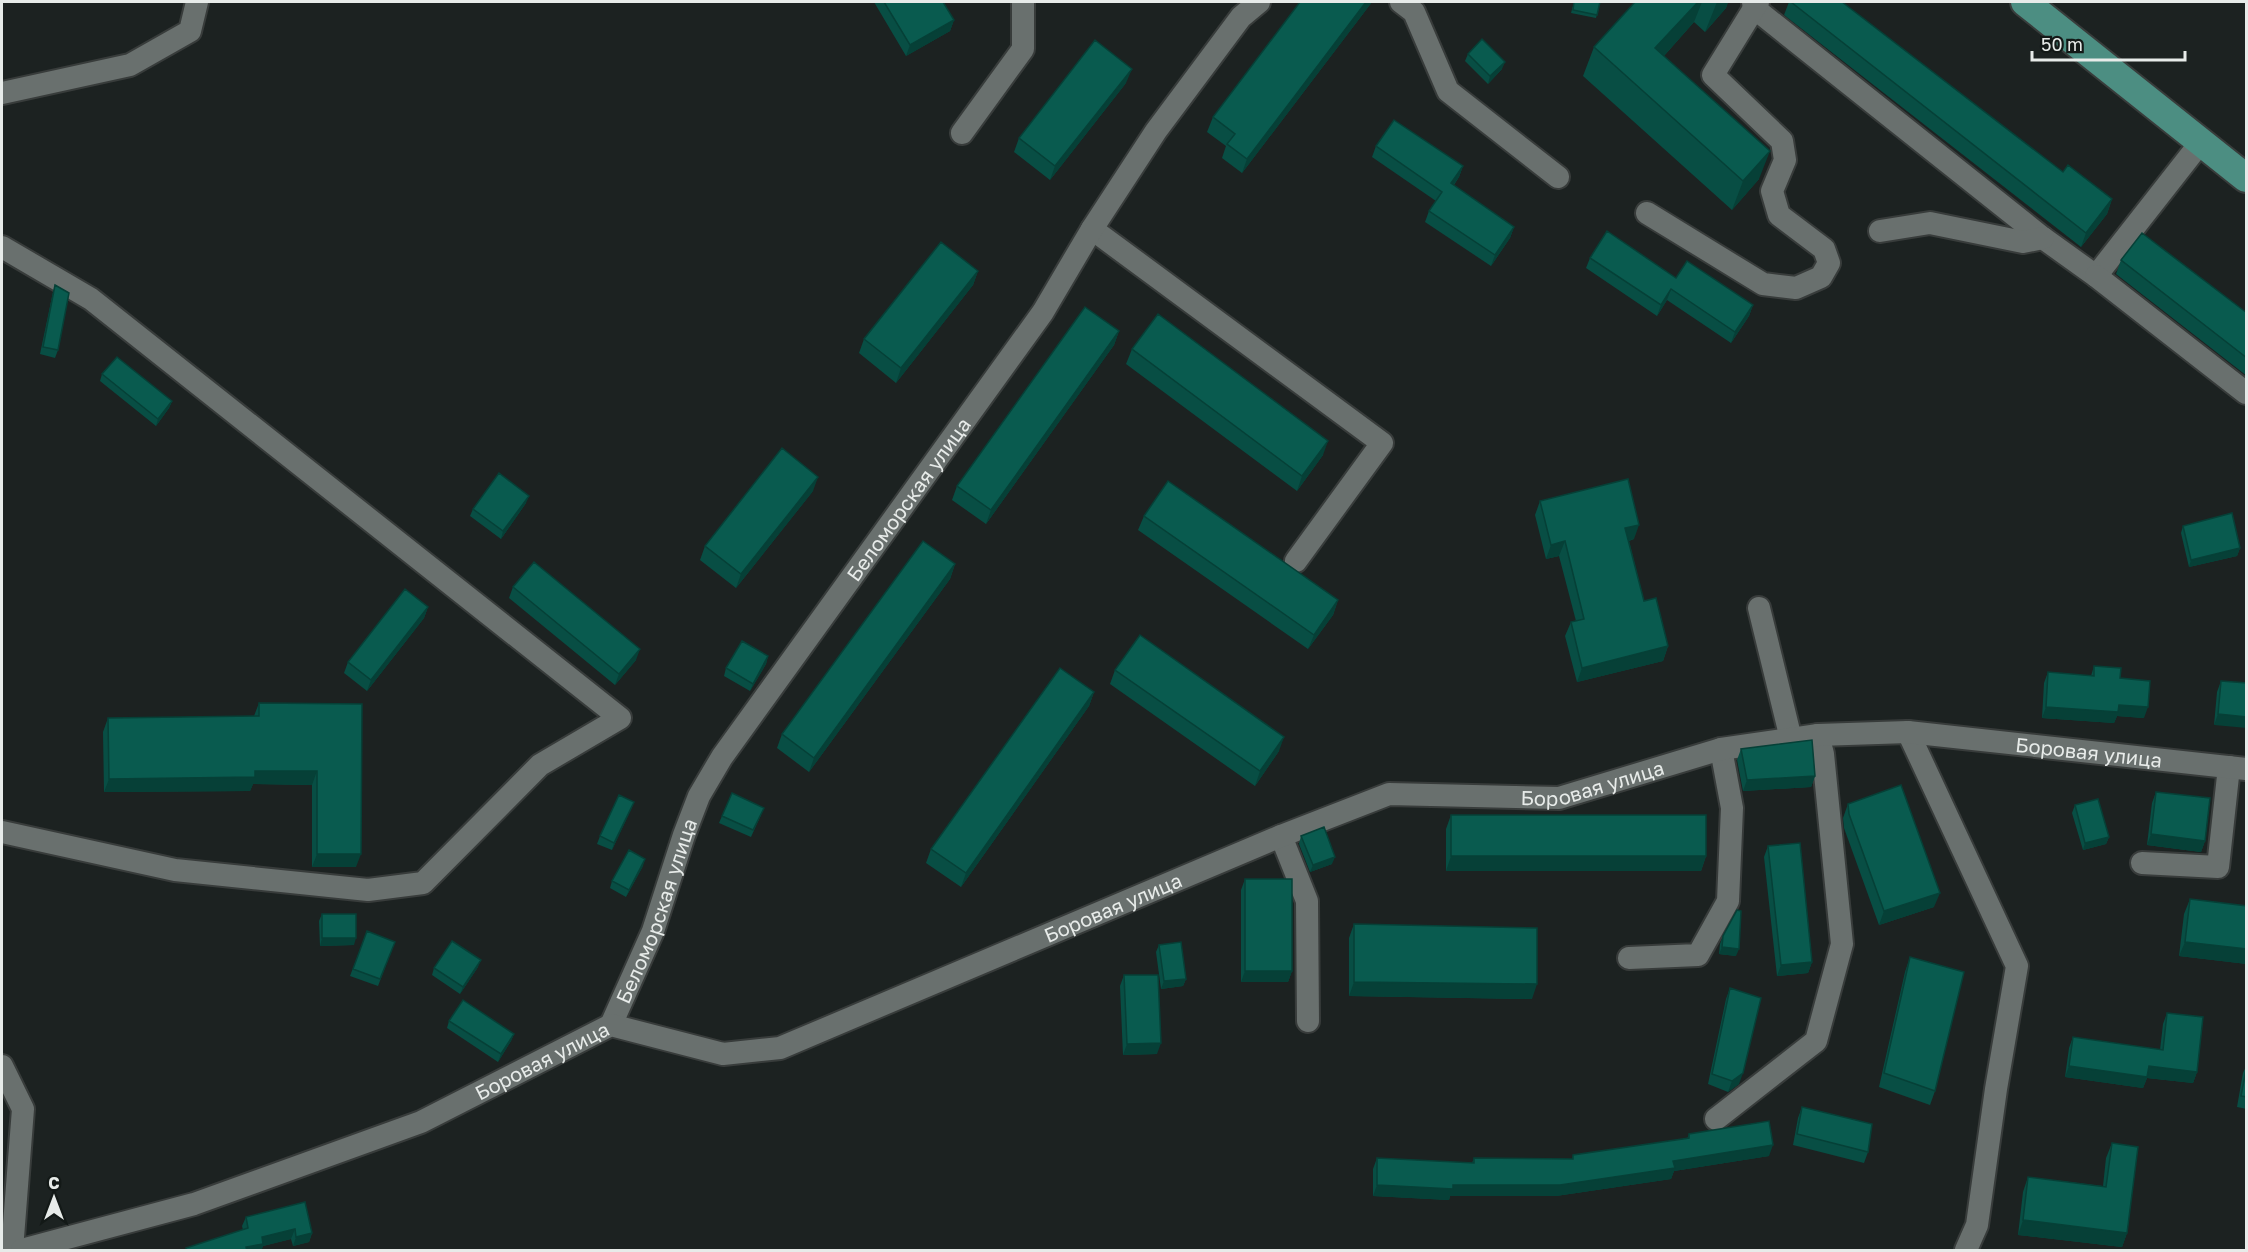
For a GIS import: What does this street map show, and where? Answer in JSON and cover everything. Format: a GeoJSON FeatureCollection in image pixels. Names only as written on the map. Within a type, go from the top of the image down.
{"type":"FeatureCollection","features":[{"type":"Feature","properties":{"kind":"main road"},"geometry":{"type":"LineString","coordinates":[[2025,2],[2247,178]]}},
{"type":"Feature","properties":{"kind":"street"},"geometry":{"type":"LineString","coordinates":[[2,93],[130,65],[190,31],[197,2]]}},
{"type":"Feature","properties":{"kind":"street"},"geometry":{"type":"LineString","coordinates":[[962,133],[1023,49],[1023,2]]}},
{"type":"Feature","properties":{"kind":"street","name":"Беломорская улица"},"geometry":{"type":"LineString","coordinates":[[611,1025],[653,931],[699,796],[722,757],[1043,312],[1092,229],[1156,130],[1241,17],[1259,2]]}},
{"type":"Feature","properties":{"kind":"street"},"geometry":{"type":"LineString","coordinates":[[1401,2],[1414,12],[1448,91],[1558,177]]}},
{"type":"Feature","properties":{"kind":"street"},"geometry":{"type":"LineString","coordinates":[[1647,213],[1763,284],[1796,288],[1821,277],[1829,263],[1824,249],[1779,215],[1773,191],[1785,160],[1782,141],[1713,75],[1755,4],[2043,238],[2096,276],[2247,393]]}},
{"type":"Feature","properties":{"kind":"street"},"geometry":{"type":"LineString","coordinates":[[2096,276],[2201,142]]}},
{"type":"Feature","properties":{"kind":"street"},"geometry":{"type":"LineString","coordinates":[[1880,231],[1930,223],[2024,242],[2043,238]]}},
{"type":"Feature","properties":{"kind":"street"},"geometry":{"type":"LineString","coordinates":[[1092,229],[1382,443],[1296,561]]}},
{"type":"Feature","properties":{"kind":"street"},"geometry":{"type":"LineString","coordinates":[[2,247],[91,299],[620,718],[540,765],[423,883],[368,890],[175,870],[2,832]]}},
{"type":"Feature","properties":{"kind":"street"},"geometry":{"type":"LineString","coordinates":[[1759,608],[1791,739]]}},
{"type":"Feature","properties":{"kind":"street"},"geometry":{"type":"LineString","coordinates":[[1908,732],[2017,966],[1996,1089],[1977,1226],[1966,1251]]}},
{"type":"Feature","properties":{"kind":"street","name":"Боровая улица"},"geometry":{"type":"LineString","coordinates":[[22,1251],[194,1204],[421,1122],[611,1025],[723,1054],[780,1048],[1281,836],[1389,794],[1559,798],[1721,749],[1818,735],[1908,732],[2238,768]]}},
{"type":"Feature","properties":{"kind":"street"},"geometry":{"type":"LineString","coordinates":[[1716,1119],[1816,1041],[1842,944],[1823,754],[1818,735]]}},
{"type":"Feature","properties":{"kind":"street"},"geometry":{"type":"LineString","coordinates":[[1629,958],[1698,955],[1728,901],[1732,808],[1721,749]]}},
{"type":"Feature","properties":{"kind":"street"},"geometry":{"type":"LineString","coordinates":[[2142,863],[2218,867],[2238,768]]}},
{"type":"Feature","properties":{"kind":"street"},"geometry":{"type":"LineString","coordinates":[[1281,836],[1306,901],[1308,1021]]}},
{"type":"Feature","properties":{"kind":"street"},"geometry":{"type":"LineString","coordinates":[[2,1066],[23,1109],[12,1251]]}},
{"type":"Feature","properties":{"kind":"building"},"geometry":{"type":"Polygon","coordinates":[[[884,2],[943,2],[954,20],[910,45],[884,2]]]}},
{"type":"Feature","properties":{"kind":"building"},"geometry":{"type":"Polygon","coordinates":[[[1300,2],[1366,2],[1247,159],[1227,144],[1235,134],[1213,117],[1300,2]]]}},
{"type":"Feature","properties":{"kind":"building"},"geometry":{"type":"Polygon","coordinates":[[[1574,2],[1600,2],[1597,15],[1573,10],[1574,2]]]}},
{"type":"Feature","properties":{"kind":"building"},"geometry":{"type":"Polygon","coordinates":[[[1635,2],[1698,2],[1655,48],[1770,151],[1743,181],[1594,47],[1635,2]]]}},
{"type":"Feature","properties":{"kind":"building"},"geometry":{"type":"Polygon","coordinates":[[[1791,2],[1842,2],[2063,172],[2068,165],[2112,199],[2086,233],[1791,2]]]}},
{"type":"Feature","properties":{"kind":"building"},"geometry":{"type":"Polygon","coordinates":[[[1482,39],[1505,62],[1490,76],[1468,54],[1482,39]]]}},
{"type":"Feature","properties":{"kind":"building"},"geometry":{"type":"Polygon","coordinates":[[[1095,40],[1132,69],[1055,166],[1019,138],[1095,40]]]}},
{"type":"Feature","properties":{"kind":"building"},"geometry":{"type":"Polygon","coordinates":[[[1394,120],[1463,166],[1451,183],[1514,227],[1495,255],[1429,211],[1442,192],[1376,146],[1394,120]]]}},
{"type":"Feature","properties":{"kind":"building"},"geometry":{"type":"Polygon","coordinates":[[[1607,231],[1676,278],[1687,261],[1753,305],[1735,332],[1671,289],[1661,305],[1590,258],[1607,231]]]}},
{"type":"Feature","properties":{"kind":"building"},"geometry":{"type":"Polygon","coordinates":[[[2142,233],[2247,313],[2247,358],[2121,260],[2142,233]]]}},
{"type":"Feature","properties":{"kind":"building"},"geometry":{"type":"Polygon","coordinates":[[[941,242],[978,271],[901,368],[864,339],[941,242]]]}},
{"type":"Feature","properties":{"kind":"building"},"geometry":{"type":"Polygon","coordinates":[[[55,285],[69,293],[58,350],[43,347],[55,285]]]}},
{"type":"Feature","properties":{"kind":"building"},"geometry":{"type":"Polygon","coordinates":[[[1085,307],[1119,331],[991,510],[957,486],[1085,307]]]}},
{"type":"Feature","properties":{"kind":"building"},"geometry":{"type":"Polygon","coordinates":[[[1158,314],[1328,441],[1302,476],[1132,349],[1158,314]]]}},
{"type":"Feature","properties":{"kind":"building"},"geometry":{"type":"Polygon","coordinates":[[[117,357],[172,401],[158,419],[102,374],[117,357]]]}},
{"type":"Feature","properties":{"kind":"building"},"geometry":{"type":"Polygon","coordinates":[[[782,448],[818,477],[741,574],[705,546],[782,448]]]}},
{"type":"Feature","properties":{"kind":"building"},"geometry":{"type":"Polygon","coordinates":[[[499,473],[529,496],[503,531],[473,509],[499,473]]]}},
{"type":"Feature","properties":{"kind":"building"},"geometry":{"type":"Polygon","coordinates":[[[1628,479],[1639,525],[1625,528],[1644,601],[1656,598],[1668,646],[1582,668],[1571,622],[1584,619],[1565,541],[1551,545],[1540,501],[1628,479]]]}},
{"type":"Feature","properties":{"kind":"building"},"geometry":{"type":"Polygon","coordinates":[[[1168,481],[1338,600],[1314,635],[1144,516],[1168,481]]]}},
{"type":"Feature","properties":{"kind":"building"},"geometry":{"type":"Polygon","coordinates":[[[2232,513],[2240,548],[2191,560],[2183,526],[2232,513]]]}},
{"type":"Feature","properties":{"kind":"building"},"geometry":{"type":"Polygon","coordinates":[[[923,541],[955,564],[814,758],[782,734],[923,541]]]}},
{"type":"Feature","properties":{"kind":"building"},"geometry":{"type":"Polygon","coordinates":[[[534,562],[640,649],[619,674],[513,587],[534,562]]]}},
{"type":"Feature","properties":{"kind":"building"},"geometry":{"type":"Polygon","coordinates":[[[405,589],[428,607],[371,680],[348,662],[405,589]]]}},
{"type":"Feature","properties":{"kind":"building"},"geometry":{"type":"Polygon","coordinates":[[[1140,635],[1284,737],[1260,771],[1115,670],[1140,635]]]}},
{"type":"Feature","properties":{"kind":"building"},"geometry":{"type":"Polygon","coordinates":[[[742,641],[768,656],[753,684],[726,668],[742,641]]]}},
{"type":"Feature","properties":{"kind":"building"},"geometry":{"type":"Polygon","coordinates":[[[2094,666],[2121,668],[2120,678],[2150,681],[2148,707],[2119,705],[2118,712],[2046,707],[2048,672],[2094,676],[2094,666]]]}},
{"type":"Feature","properties":{"kind":"building"},"geometry":{"type":"Polygon","coordinates":[[[1060,668],[1094,692],[966,873],[931,849],[1060,668]]]}},
{"type":"Feature","properties":{"kind":"building"},"geometry":{"type":"Polygon","coordinates":[[[2221,681],[2247,683],[2247,717],[2218,714],[2221,681]]]}},
{"type":"Feature","properties":{"kind":"building"},"geometry":{"type":"Polygon","coordinates":[[[259,703],[362,704],[361,854],[317,854],[317,771],[255,771],[255,777],[109,779],[108,718],[259,716],[259,703]]]}},
{"type":"Feature","properties":{"kind":"building"},"geometry":{"type":"Polygon","coordinates":[[[1812,740],[1815,776],[1747,780],[1741,749],[1812,740]]]}},
{"type":"Feature","properties":{"kind":"building"},"geometry":{"type":"Polygon","coordinates":[[[1901,785],[1940,893],[1884,911],[1849,814],[1848,804],[1901,785]]]}},
{"type":"Feature","properties":{"kind":"building"},"geometry":{"type":"Polygon","coordinates":[[[2156,792],[2210,798],[2205,841],[2151,834],[2156,792]]]}},
{"type":"Feature","properties":{"kind":"building"},"geometry":{"type":"Polygon","coordinates":[[[732,793],[764,808],[753,830],[722,816],[732,793]]]}},
{"type":"Feature","properties":{"kind":"building"},"geometry":{"type":"Polygon","coordinates":[[[619,795],[634,802],[614,843],[600,836],[619,795]]]}},
{"type":"Feature","properties":{"kind":"building"},"geometry":{"type":"Polygon","coordinates":[[[2098,799],[2109,837],[2085,843],[2075,805],[2098,799]]]}},
{"type":"Feature","properties":{"kind":"building"},"geometry":{"type":"Polygon","coordinates":[[[1451,815],[1706,815],[1706,856],[1451,856],[1451,815]]]}},
{"type":"Feature","properties":{"kind":"building"},"geometry":{"type":"Polygon","coordinates":[[[1324,827],[1335,857],[1313,865],[1301,836],[1324,827]]]}},
{"type":"Feature","properties":{"kind":"building"},"geometry":{"type":"Polygon","coordinates":[[[1800,843],[1812,962],[1781,965],[1768,846],[1800,843]]]}},
{"type":"Feature","properties":{"kind":"building"},"geometry":{"type":"Polygon","coordinates":[[[629,850],[645,859],[629,890],[612,881],[629,850]]]}},
{"type":"Feature","properties":{"kind":"building"},"geometry":{"type":"Polygon","coordinates":[[[1245,879],[1292,879],[1292,971],[1245,971],[1245,879]]]}},
{"type":"Feature","properties":{"kind":"building"},"geometry":{"type":"Polygon","coordinates":[[[2190,899],[2247,906],[2247,949],[2185,942],[2190,899]]]}},
{"type":"Feature","properties":{"kind":"building"},"geometry":{"type":"Polygon","coordinates":[[[1737,910],[1741,911],[1739,949],[1722,947],[1723,936],[1737,910]]]}},
{"type":"Feature","properties":{"kind":"building"},"geometry":{"type":"Polygon","coordinates":[[[322,914],[356,914],[356,938],[322,938],[322,914]]]}},
{"type":"Feature","properties":{"kind":"building"},"geometry":{"type":"Polygon","coordinates":[[[1354,924],[1537,928],[1537,984],[1354,982],[1354,924]]]}},
{"type":"Feature","properties":{"kind":"building"},"geometry":{"type":"Polygon","coordinates":[[[367,931],[395,942],[380,979],[353,969],[367,931]]]}},
{"type":"Feature","properties":{"kind":"building"},"geometry":{"type":"Polygon","coordinates":[[[452,941],[481,960],[463,987],[434,968],[452,941]]]}},
{"type":"Feature","properties":{"kind":"building"},"geometry":{"type":"Polygon","coordinates":[[[1181,942],[1186,979],[1164,981],[1159,945],[1181,942]]]}},
{"type":"Feature","properties":{"kind":"building"},"geometry":{"type":"Polygon","coordinates":[[[1910,957],[1964,972],[1935,1091],[1884,1073],[1910,957]]]}},
{"type":"Feature","properties":{"kind":"building"},"geometry":{"type":"Polygon","coordinates":[[[1124,975],[1158,975],[1161,1043],[1127,1044],[1124,975]]]}},
{"type":"Feature","properties":{"kind":"building"},"geometry":{"type":"Polygon","coordinates":[[[1730,988],[1761,998],[1743,1073],[1732,1081],[1712,1074],[1730,988]]]}},
{"type":"Feature","properties":{"kind":"building"},"geometry":{"type":"Polygon","coordinates":[[[463,1000],[514,1034],[501,1054],[449,1021],[463,1000]]]}},
{"type":"Feature","properties":{"kind":"building"},"geometry":{"type":"Polygon","coordinates":[[[2167,1013],[2203,1017],[2197,1072],[2149,1066],[2147,1077],[2069,1066],[2073,1037],[2163,1050],[2167,1013]]]}},
{"type":"Feature","properties":{"kind":"building"},"geometry":{"type":"Polygon","coordinates":[[[2247,1065],[2247,1097],[2241,1096],[2247,1065]]]}},
{"type":"Feature","properties":{"kind":"building"},"geometry":{"type":"Polygon","coordinates":[[[1802,1107],[1872,1124],[1868,1152],[1797,1134],[1802,1107]]]}},
{"type":"Feature","properties":{"kind":"building"},"geometry":{"type":"Polygon","coordinates":[[[1769,1121],[1773,1145],[1673,1161],[1675,1168],[1560,1185],[1453,1185],[1453,1189],[1377,1185],[1377,1158],[1474,1163],[1474,1158],[1573,1159],[1573,1155],[1689,1138],[1689,1134],[1769,1121]]]}},
{"type":"Feature","properties":{"kind":"building"},"geometry":{"type":"Polygon","coordinates":[[[2112,1143],[2138,1147],[2127,1233],[2023,1220],[2028,1177],[2106,1187],[2112,1143]]]}},
{"type":"Feature","properties":{"kind":"building"},"geometry":{"type":"Polygon","coordinates":[[[305,1202],[312,1233],[296,1237],[295,1229],[262,1237],[263,1244],[246,1247],[247,1251],[187,1251],[186,1248],[248,1228],[246,1217],[305,1202]]]}}]}
